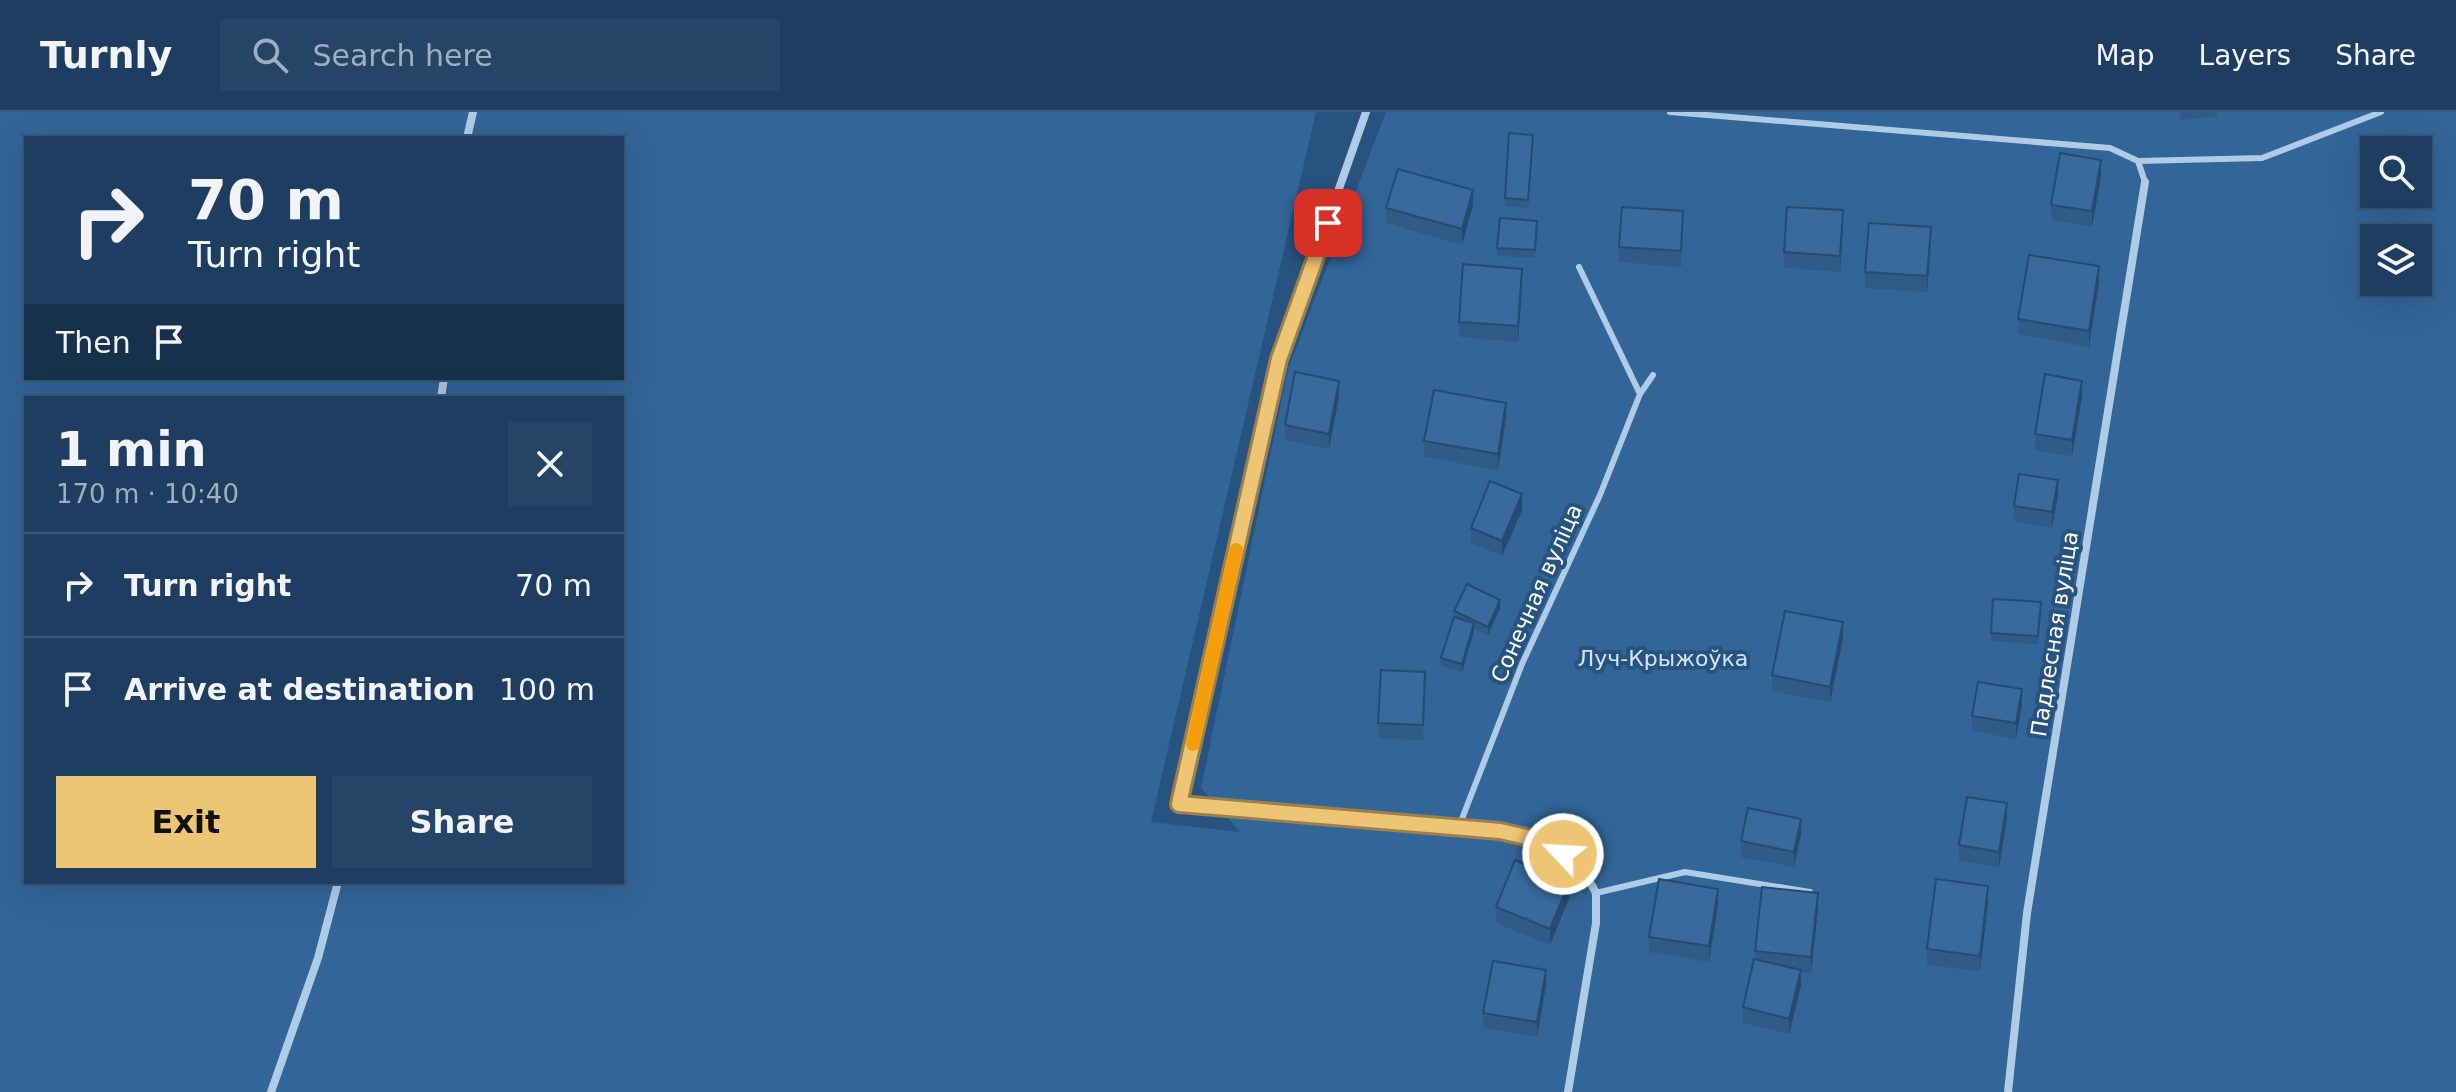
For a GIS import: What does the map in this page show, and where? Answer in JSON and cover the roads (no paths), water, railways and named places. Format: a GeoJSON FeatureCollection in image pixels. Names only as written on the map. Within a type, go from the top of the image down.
{"type":"FeatureCollection","features":[{"type":"Feature","properties":{"kind":"street"},"geometry":{"type":"LineString","coordinates":[[467,136],[473,112]]}},
{"type":"Feature","properties":{"kind":"street"},"geometry":{"type":"LineString","coordinates":[[1366,112],[1279,359],[1179,804],[1500,831],[1544,841],[1581,866],[1596,893],[1596,923],[1568,1092]]}},
{"type":"Feature","properties":{"kind":"street","name":"Падлесная вуліца"},"geometry":{"type":"LineString","coordinates":[[2008,1092],[2027,913],[2145,182]]}},
{"type":"Feature","properties":{"kind":"street"},"geometry":{"type":"LineString","coordinates":[[271,1092],[318,958],[337,884]]}},
{"type":"Feature","properties":{"kind":"lane"},"geometry":{"type":"LineString","coordinates":[[1670,112],[2110,148],[2138,161],[2262,158],[2381,112]]}},
{"type":"Feature","properties":{"kind":"lane"},"geometry":{"type":"LineString","coordinates":[[2138,161],[2145,182]]}},
{"type":"Feature","properties":{"kind":"lane"},"geometry":{"type":"LineString","coordinates":[[1579,267],[1640,394]]}},
{"type":"Feature","properties":{"kind":"lane","name":"Сонечная вуліца"},"geometry":{"type":"LineString","coordinates":[[1458,829],[1522,664],[1600,495],[1640,394],[1653,375]]}},
{"type":"Feature","properties":{"kind":"lane"},"geometry":{"type":"LineString","coordinates":[[1596,893],[1685,872],[1810,892]]}},
{"type":"Feature","properties":{"kind":"park label","name":"Луч-Крыжоўка"},"geometry":{"type":"Point","coordinates":[1663,658]}}]}
